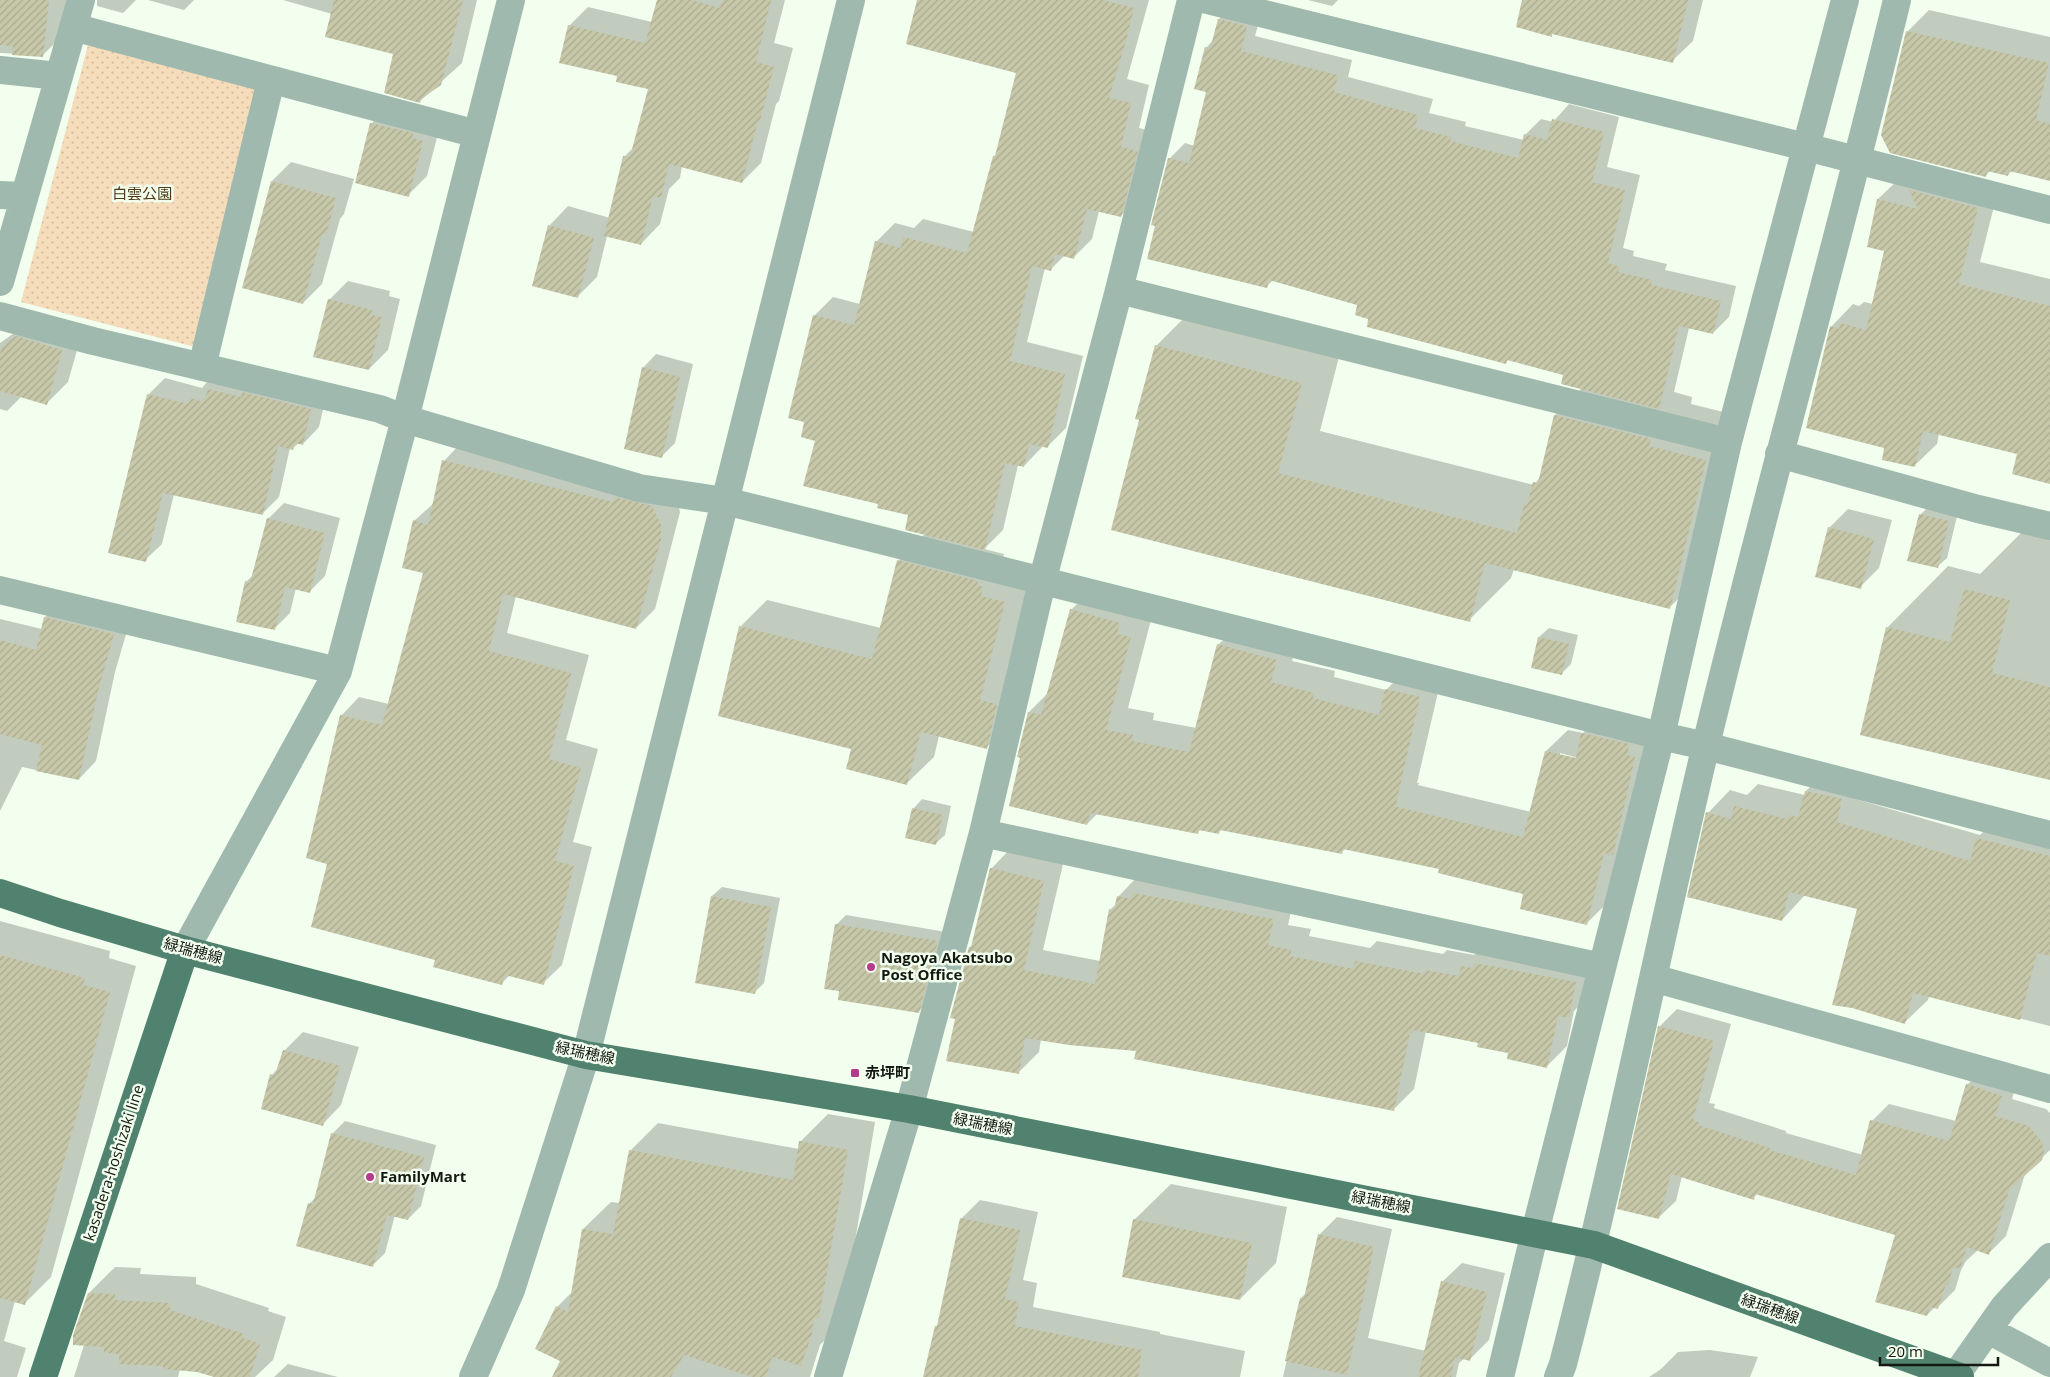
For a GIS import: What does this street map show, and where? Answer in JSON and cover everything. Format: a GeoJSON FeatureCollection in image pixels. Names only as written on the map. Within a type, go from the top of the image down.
{"type":"FeatureCollection","features":[{"type":"Feature","properties":{"kind":"main road","name":"緑瑞穂線"},"geometry":{"type":"LineString","coordinates":[[0,893],[185,950],[586,1054],[909,1109],[1534,1232],[1594,1246],[1958,1376]]}},
{"type":"Feature","properties":{"kind":"main road","name":"kasadera-hoshizaki line"},"geometry":{"type":"LineString","coordinates":[[43,1377],[185,950]]}},
{"type":"Feature","properties":{"kind":"street"},"geometry":{"type":"LineString","coordinates":[[0,282],[12,196],[59,76],[81,0]]}},
{"type":"Feature","properties":{"kind":"street"},"geometry":{"type":"LineString","coordinates":[[185,950],[338,671],[405,419],[511,0]]}},
{"type":"Feature","properties":{"kind":"street"},"geometry":{"type":"LineString","coordinates":[[473,1377],[511,1290],[586,1054],[851,0]]}},
{"type":"Feature","properties":{"kind":"street"},"geometry":{"type":"LineString","coordinates":[[828,1377],[909,1109],[983,833],[1042,582],[1119,290],[1191,0]]}},
{"type":"Feature","properties":{"kind":"street"},"geometry":{"type":"LineString","coordinates":[[1207,0],[1806,147],[2050,210]]}},
{"type":"Feature","properties":{"kind":"street"},"geometry":{"type":"LineString","coordinates":[[1500,1377],[1534,1232],[1661,736],[1728,442],[1845,0]]}},
{"type":"Feature","properties":{"kind":"street"},"geometry":{"type":"LineString","coordinates":[[1558,1377],[1564,1364],[1594,1246],[1706,746],[1779,454],[1859,161],[1897,0]]}},
{"type":"Feature","properties":{"kind":"street"},"geometry":{"type":"LineString","coordinates":[[73,27],[477,134]]}},
{"type":"Feature","properties":{"kind":"street"},"geometry":{"type":"LineString","coordinates":[[0,70],[59,76]]}},
{"type":"Feature","properties":{"kind":"street"},"geometry":{"type":"LineString","coordinates":[[202,367],[272,80]]}},
{"type":"Feature","properties":{"kind":"street"},"geometry":{"type":"LineString","coordinates":[[1119,290],[1728,442]]}},
{"type":"Feature","properties":{"kind":"street"},"geometry":{"type":"LineString","coordinates":[[0,316],[202,367],[380,409],[405,419],[640,488],[725,500],[1042,582],[1706,746],[2050,835]]}},
{"type":"Feature","properties":{"kind":"street"},"geometry":{"type":"LineString","coordinates":[[1779,454],[1978,509],[2050,526]]}},
{"type":"Feature","properties":{"kind":"street"},"geometry":{"type":"LineString","coordinates":[[0,590],[338,671]]}},
{"type":"Feature","properties":{"kind":"street"},"geometry":{"type":"LineString","coordinates":[[983,833],[1602,966]]}},
{"type":"Feature","properties":{"kind":"street"},"geometry":{"type":"LineString","coordinates":[[1653,978],[2050,1089]]}},
{"type":"Feature","properties":{"kind":"street"},"geometry":{"type":"LineString","coordinates":[[1958,1376],[2004,1307],[2050,1257]]}},
{"type":"Feature","properties":{"kind":"street"},"geometry":{"type":"LineString","coordinates":[[1988,1330],[2050,1363]]}},
{"type":"Feature","properties":{"kind":"green space","name":"白雲公園"},"geometry":{"type":"Polygon","coordinates":[[[89,41],[263,86],[195,347],[21,302],[89,41]]]}},
{"type":"Feature","properties":{"kind":"building"},"geometry":{"type":"Polygon","coordinates":[[[0,0],[49,0],[43,57],[12,55],[13,46],[0,45],[0,0]]]}},
{"type":"Feature","properties":{"kind":"building"},"geometry":{"type":"Polygon","coordinates":[[[334,0],[463,0],[441,85],[421,99],[420,103],[384,93],[393,54],[325,37],[334,0]]]}},
{"type":"Feature","properties":{"kind":"building"},"geometry":{"type":"Polygon","coordinates":[[[657,0],[692,0],[720,8],[722,0],[771,0],[756,62],[774,67],[742,183],[669,164],[661,198],[653,196],[641,245],[604,236],[623,156],[630,157],[648,89],[616,82],[617,76],[559,63],[568,25],[645,43],[657,0]]]}},
{"type":"Feature","properties":{"kind":"building"},"geometry":{"type":"Polygon","coordinates":[[[917,0],[1102,0],[1134,8],[1109,98],[1131,103],[1121,147],[1138,151],[1121,217],[1087,209],[1074,259],[1055,254],[1051,271],[1032,266],[1010,361],[1065,374],[1048,448],[1029,444],[1024,467],[1005,463],[985,550],[905,530],[908,515],[877,508],[878,504],[803,486],[815,441],[801,437],[804,422],[788,418],[813,315],[854,325],[875,241],[901,248],[903,237],[967,253],[993,156],[995,156],[1016,73],[906,44],[917,0]]]}},
{"type":"Feature","properties":{"kind":"building"},"geometry":{"type":"Polygon","coordinates":[[[1522,0],[1688,0],[1673,63],[1552,34],[1552,37],[1516,27],[1522,0]]]}},
{"type":"Feature","properties":{"kind":"building"},"geometry":{"type":"Polygon","coordinates":[[[1218,19],[1247,26],[1241,51],[1338,75],[1334,92],[1418,115],[1415,128],[1451,137],[1450,141],[1518,158],[1524,134],[1547,140],[1552,119],[1604,132],[1592,182],[1625,190],[1608,263],[1620,267],[1618,272],[1652,280],[1651,285],[1721,301],[1713,334],[1679,326],[1659,409],[1561,384],[1563,375],[1507,360],[1506,364],[1367,327],[1368,319],[1355,315],[1357,305],[1269,280],[1267,288],[1147,259],[1155,226],[1151,225],[1168,158],[1189,163],[1206,92],[1194,89],[1205,47],[1210,49],[1218,19]]]}},
{"type":"Feature","properties":{"kind":"building"},"geometry":{"type":"Polygon","coordinates":[[[1906,31],[2049,63],[2036,120],[2050,124],[2050,181],[2009,171],[2008,176],[1987,171],[1986,177],[1890,153],[1881,135],[1906,31]]]}},
{"type":"Feature","properties":{"kind":"building"},"geometry":{"type":"Polygon","coordinates":[[[370,123],[413,133],[412,138],[423,141],[409,197],[355,183],[370,123]]]}},
{"type":"Feature","properties":{"kind":"building"},"geometry":{"type":"Polygon","coordinates":[[[271,181],[336,198],[326,235],[322,234],[303,304],[242,288],[271,181]]]}},
{"type":"Feature","properties":{"kind":"building"},"geometry":{"type":"Polygon","coordinates":[[[1909,190],[1978,208],[1959,284],[2050,306],[2050,484],[2012,474],[2017,454],[1923,431],[1915,467],[1882,460],[1884,448],[1806,428],[1830,326],[1839,329],[1840,323],[1866,330],[1884,251],[1867,247],[1877,199],[1918,209],[1909,190]]]}},
{"type":"Feature","properties":{"kind":"building"},"geometry":{"type":"Polygon","coordinates":[[[548,225],[594,238],[578,298],[532,286],[548,225]]]}},
{"type":"Feature","properties":{"kind":"building"},"geometry":{"type":"Polygon","coordinates":[[[328,299],[372,310],[371,315],[382,317],[369,370],[313,357],[328,299]]]}},
{"type":"Feature","properties":{"kind":"building"},"geometry":{"type":"Polygon","coordinates":[[[16,336],[62,350],[47,405],[0,391],[0,353],[3,346],[16,336]]]}},
{"type":"Feature","properties":{"kind":"building"},"geometry":{"type":"Polygon","coordinates":[[[1155,345],[1302,383],[1278,473],[1517,533],[1524,504],[1527,505],[1533,482],[1538,483],[1554,415],[1651,439],[1649,446],[1706,460],[1670,609],[1485,563],[1470,622],[1111,530],[1139,420],[1135,419],[1155,345]]]}},
{"type":"Feature","properties":{"kind":"building"},"geometry":{"type":"Polygon","coordinates":[[[642,367],[680,377],[662,458],[624,449],[642,367]]]}},
{"type":"Feature","properties":{"kind":"building"},"geometry":{"type":"Polygon","coordinates":[[[208,389],[241,397],[242,392],[311,409],[303,445],[295,443],[293,450],[278,446],[263,515],[163,493],[146,562],[108,553],[147,394],[188,404],[190,398],[204,402],[208,389]]]}},
{"type":"Feature","properties":{"kind":"building"},"geometry":{"type":"Polygon","coordinates":[[[442,460],[613,502],[614,497],[652,506],[661,525],[661,540],[636,629],[503,594],[489,651],[571,673],[549,759],[581,768],[555,861],[574,866],[544,985],[505,975],[502,985],[433,967],[435,960],[311,927],[327,864],[306,858],[340,715],[382,725],[423,573],[402,568],[413,520],[428,525],[442,460]]]}},
{"type":"Feature","properties":{"kind":"building"},"geometry":{"type":"Polygon","coordinates":[[[1919,514],[1949,521],[1938,568],[1907,561],[1919,514]]]}},
{"type":"Feature","properties":{"kind":"building"},"geometry":{"type":"Polygon","coordinates":[[[267,518],[325,533],[310,593],[285,587],[275,630],[236,622],[245,581],[250,583],[267,518]]]}},
{"type":"Feature","properties":{"kind":"building"},"geometry":{"type":"Polygon","coordinates":[[[1828,527],[1874,539],[1861,589],[1815,577],[1828,527]]]}},
{"type":"Feature","properties":{"kind":"building"},"geometry":{"type":"Polygon","coordinates":[[[897,560],[978,581],[977,585],[983,587],[981,596],[1005,602],[980,700],[997,704],[987,749],[921,732],[907,785],[846,769],[851,749],[718,716],[739,626],[872,659],[897,560]]]}},
{"type":"Feature","properties":{"kind":"building"},"geometry":{"type":"Polygon","coordinates":[[[1964,589],[2010,600],[1992,673],[2050,687],[2050,780],[1860,735],[1886,627],[1950,642],[1964,589]]]}},
{"type":"Feature","properties":{"kind":"building"},"geometry":{"type":"Polygon","coordinates":[[[1070,609],[1120,623],[1117,634],[1131,637],[1106,730],[1133,735],[1132,741],[1189,752],[1217,644],[1277,660],[1271,682],[1314,693],[1313,698],[1379,715],[1385,689],[1420,697],[1396,804],[1398,805],[1397,807],[1523,837],[1545,751],[1576,758],[1581,733],[1629,744],[1627,755],[1635,757],[1623,812],[1613,855],[1604,853],[1587,925],[1520,909],[1523,894],[1438,873],[1439,869],[1343,849],[1342,854],[1220,830],[1219,834],[1199,830],[1198,834],[1090,813],[1087,825],[1009,806],[1020,758],[1017,757],[1028,712],[1041,715],[1070,609]]]}},
{"type":"Feature","properties":{"kind":"building"},"geometry":{"type":"Polygon","coordinates":[[[44,617],[114,634],[98,691],[79,780],[36,771],[42,745],[0,734],[0,640],[36,650],[44,617]]]}},
{"type":"Feature","properties":{"kind":"building"},"geometry":{"type":"Polygon","coordinates":[[[1538,637],[1569,644],[1562,675],[1531,668],[1538,637]]]}},
{"type":"Feature","properties":{"kind":"building"},"geometry":{"type":"Polygon","coordinates":[[[1805,791],[1842,799],[1837,822],[1970,861],[1976,838],[2050,856],[2050,956],[2037,953],[2020,1020],[1913,993],[1905,1024],[1852,1008],[1832,1005],[1857,909],[1789,892],[1782,921],[1687,897],[1706,812],[1731,819],[1734,806],[1787,819],[1788,815],[1798,817],[1805,791]]]}},
{"type":"Feature","properties":{"kind":"building"},"geometry":{"type":"Polygon","coordinates":[[[912,808],[943,815],[936,845],[905,838],[912,808]]]}},
{"type":"Feature","properties":{"kind":"building"},"geometry":{"type":"Polygon","coordinates":[[[990,868],[1044,881],[1024,970],[1095,984],[1109,909],[1114,910],[1117,896],[1132,899],[1133,893],[1274,919],[1268,945],[1291,950],[1290,956],[1354,969],[1355,961],[1425,974],[1425,970],[1459,976],[1461,966],[1473,968],[1475,963],[1576,982],[1569,1018],[1558,1016],[1547,1068],[1507,1059],[1508,1053],[1477,1047],[1478,1043],[1413,1030],[1410,1033],[1394,1111],[1134,1059],[1136,1051],[1069,1045],[1025,1038],[1019,1074],[946,1061],[955,1019],[950,1018],[969,947],[971,947],[990,868]]]}},
{"type":"Feature","properties":{"kind":"building"},"geometry":{"type":"Polygon","coordinates":[[[711,896],[771,907],[755,994],[695,983],[711,896]]]}},
{"type":"Feature","properties":{"kind":"building"},"geometry":{"type":"Polygon","coordinates":[[[835,924],[938,941],[919,1013],[838,1000],[839,991],[824,989],[835,924]]]}},
{"type":"Feature","properties":{"kind":"building"},"geometry":{"type":"Polygon","coordinates":[[[0,955],[85,978],[83,985],[110,992],[25,1305],[0,1298],[0,955]]]}},
{"type":"Feature","properties":{"kind":"building"},"geometry":{"type":"Polygon","coordinates":[[[1658,1026],[1714,1041],[1693,1120],[1699,1122],[1698,1125],[1770,1148],[1769,1150],[1856,1175],[1870,1120],[1949,1141],[1966,1084],[2002,1096],[1995,1116],[2029,1126],[2042,1142],[2044,1154],[2042,1160],[2009,1190],[1989,1255],[1967,1247],[1960,1269],[1953,1267],[1938,1309],[1930,1307],[1927,1316],[1875,1302],[1895,1235],[1755,1194],[1754,1200],[1671,1174],[1659,1219],[1617,1209],[1658,1026]]]}},
{"type":"Feature","properties":{"kind":"building"},"geometry":{"type":"Polygon","coordinates":[[[283,1050],[340,1066],[323,1126],[261,1109],[270,1074],[275,1075],[283,1050]]]}},
{"type":"Feature","properties":{"kind":"building"},"geometry":{"type":"Polygon","coordinates":[[[331,1133],[424,1157],[408,1220],[387,1215],[373,1267],[296,1246],[308,1203],[313,1204],[331,1133]]]}},
{"type":"Feature","properties":{"kind":"building"},"geometry":{"type":"Polygon","coordinates":[[[799,1141],[848,1150],[819,1318],[814,1318],[812,1334],[801,1366],[772,1357],[766,1377],[752,1377],[684,1355],[671,1377],[552,1377],[560,1361],[535,1349],[556,1306],[568,1312],[582,1229],[613,1234],[629,1150],[793,1180],[799,1141]]]}},
{"type":"Feature","properties":{"kind":"building"},"geometry":{"type":"Polygon","coordinates":[[[960,1218],[1020,1230],[1005,1299],[1019,1302],[1015,1326],[1142,1350],[1138,1377],[923,1377],[935,1326],[937,1326],[960,1218]]]}},
{"type":"Feature","properties":{"kind":"building"},"geometry":{"type":"Polygon","coordinates":[[[1133,1219],[1252,1243],[1240,1300],[1122,1277],[1133,1219]]]}},
{"type":"Feature","properties":{"kind":"building"},"geometry":{"type":"Polygon","coordinates":[[[1318,1234],[1374,1247],[1347,1375],[1285,1361],[1300,1298],[1304,1298],[1318,1234]]]}},
{"type":"Feature","properties":{"kind":"building"},"geometry":{"type":"Polygon","coordinates":[[[1441,1281],[1487,1292],[1470,1361],[1455,1357],[1451,1377],[1418,1377],[1441,1281]]]}},
{"type":"Feature","properties":{"kind":"building"},"geometry":{"type":"Polygon","coordinates":[[[88,1293],[115,1294],[114,1300],[170,1303],[170,1310],[244,1334],[243,1338],[260,1344],[250,1377],[214,1377],[197,1372],[163,1369],[163,1366],[119,1364],[119,1354],[104,1353],[104,1347],[73,1345],[73,1335],[88,1293]]]}},
{"type":"Feature","properties":{"kind":"place","name":"Nagoya Akatsubo Post Office"},"geometry":{"type":"Point","coordinates":[871,967]}},
{"type":"Feature","properties":{"kind":"place","name":"赤坪町"},"geometry":{"type":"Point","coordinates":[855,1073]}},
{"type":"Feature","properties":{"kind":"place","name":"FamilyMart"},"geometry":{"type":"Point","coordinates":[370,1177]}}]}
